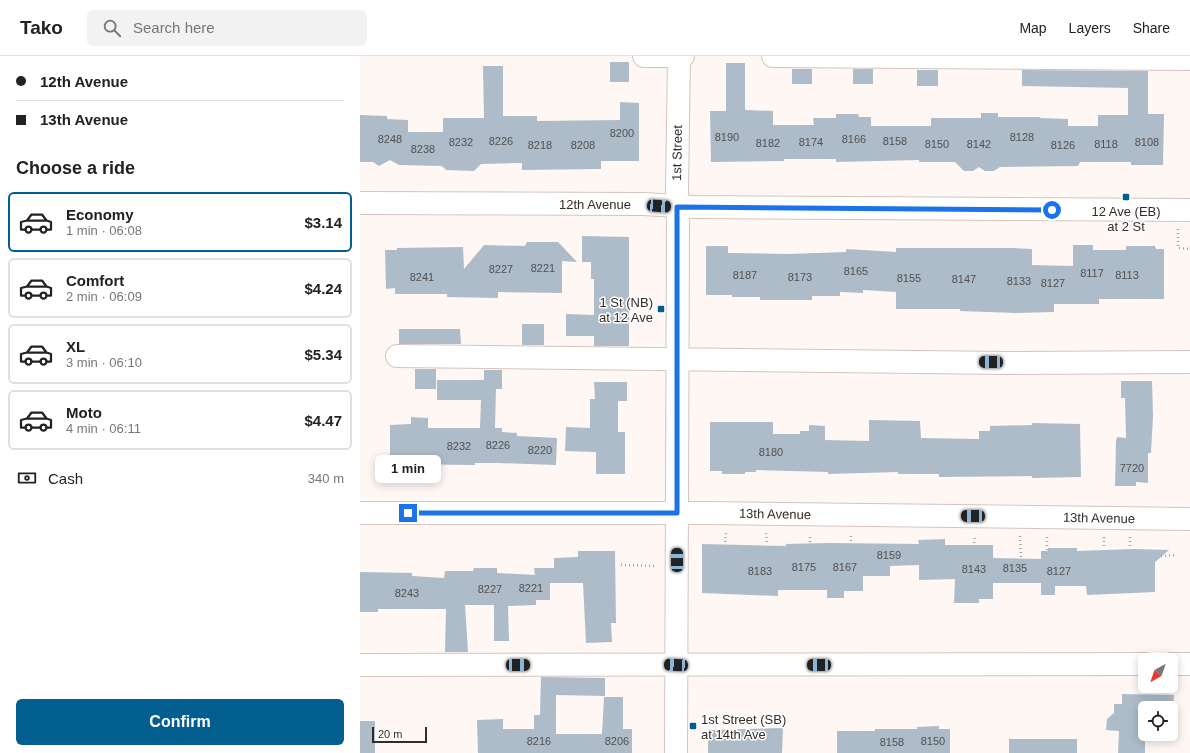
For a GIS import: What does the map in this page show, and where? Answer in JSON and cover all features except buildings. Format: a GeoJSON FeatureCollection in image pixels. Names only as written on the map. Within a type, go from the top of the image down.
{"type":"FeatureCollection","features":[{"type":"Feature","properties":{"kind":"street"},"geometry":{"type":"LineString","coordinates":[[644,56],[683,56]]}},
{"type":"Feature","properties":{"kind":"street","name":"1st Street"},"geometry":{"type":"LineString","coordinates":[[676,753],[677,207],[679,56]]}},
{"type":"Feature","properties":{"kind":"street"},"geometry":{"type":"LineString","coordinates":[[773,56],[1190,59]]}},
{"type":"Feature","properties":{"kind":"street","name":"12th Avenue"},"geometry":{"type":"LineString","coordinates":[[360,203],[643,204],[677,207],[1184,219]]}},
{"type":"Feature","properties":{"kind":"street"},"geometry":{"type":"LineString","coordinates":[[397,356],[677,358],[1007,363],[1190,362]]}},
{"type":"Feature","properties":{"kind":"street","name":"13th Avenue"},"geometry":{"type":"LineString","coordinates":[[360,513],[677,513],[1190,519]]}},
{"type":"Feature","properties":{"kind":"street"},"geometry":{"type":"LineString","coordinates":[[360,665],[1138,664]]}},
{"type":"Feature","properties":{"kind":"street"},"geometry":{"type":"LineString","coordinates":[[1178,664],[1190,664]]}},
{"type":"Feature","properties":{"kind":"path"},"geometry":{"type":"LineString","coordinates":[[1184,219],[1178,248],[1190,249]]}},
{"type":"Feature","properties":{"kind":"path"},"geometry":{"type":"LineString","coordinates":[[1018,532],[1022,539],[1021,557]]}},
{"type":"Feature","properties":{"kind":"path"},"geometry":{"type":"LineString","coordinates":[[1161,556],[1177,555]]}},
{"type":"Feature","properties":{"kind":"path"},"geometry":{"type":"LineString","coordinates":[[621,565],[661,566]]}},
{"type":"Feature","properties":{"kind":"place","name":"12 Ave (EB) at 2 St"},"geometry":{"type":"Point","coordinates":[1126,197]}},
{"type":"Feature","properties":{"kind":"place","name":"1 St (NB) at 12 Ave"},"geometry":{"type":"Point","coordinates":[661,309]}},
{"type":"Feature","properties":{"kind":"place","name":"1st Street (SB) at 14th Ave"},"geometry":{"type":"Point","coordinates":[693,726]}},
{"type":"Feature","properties":{"kind":"route"},"geometry":{"type":"LineString","coordinates":[[408,513],[677,513],[677,207],[1052,210]]}}]}
